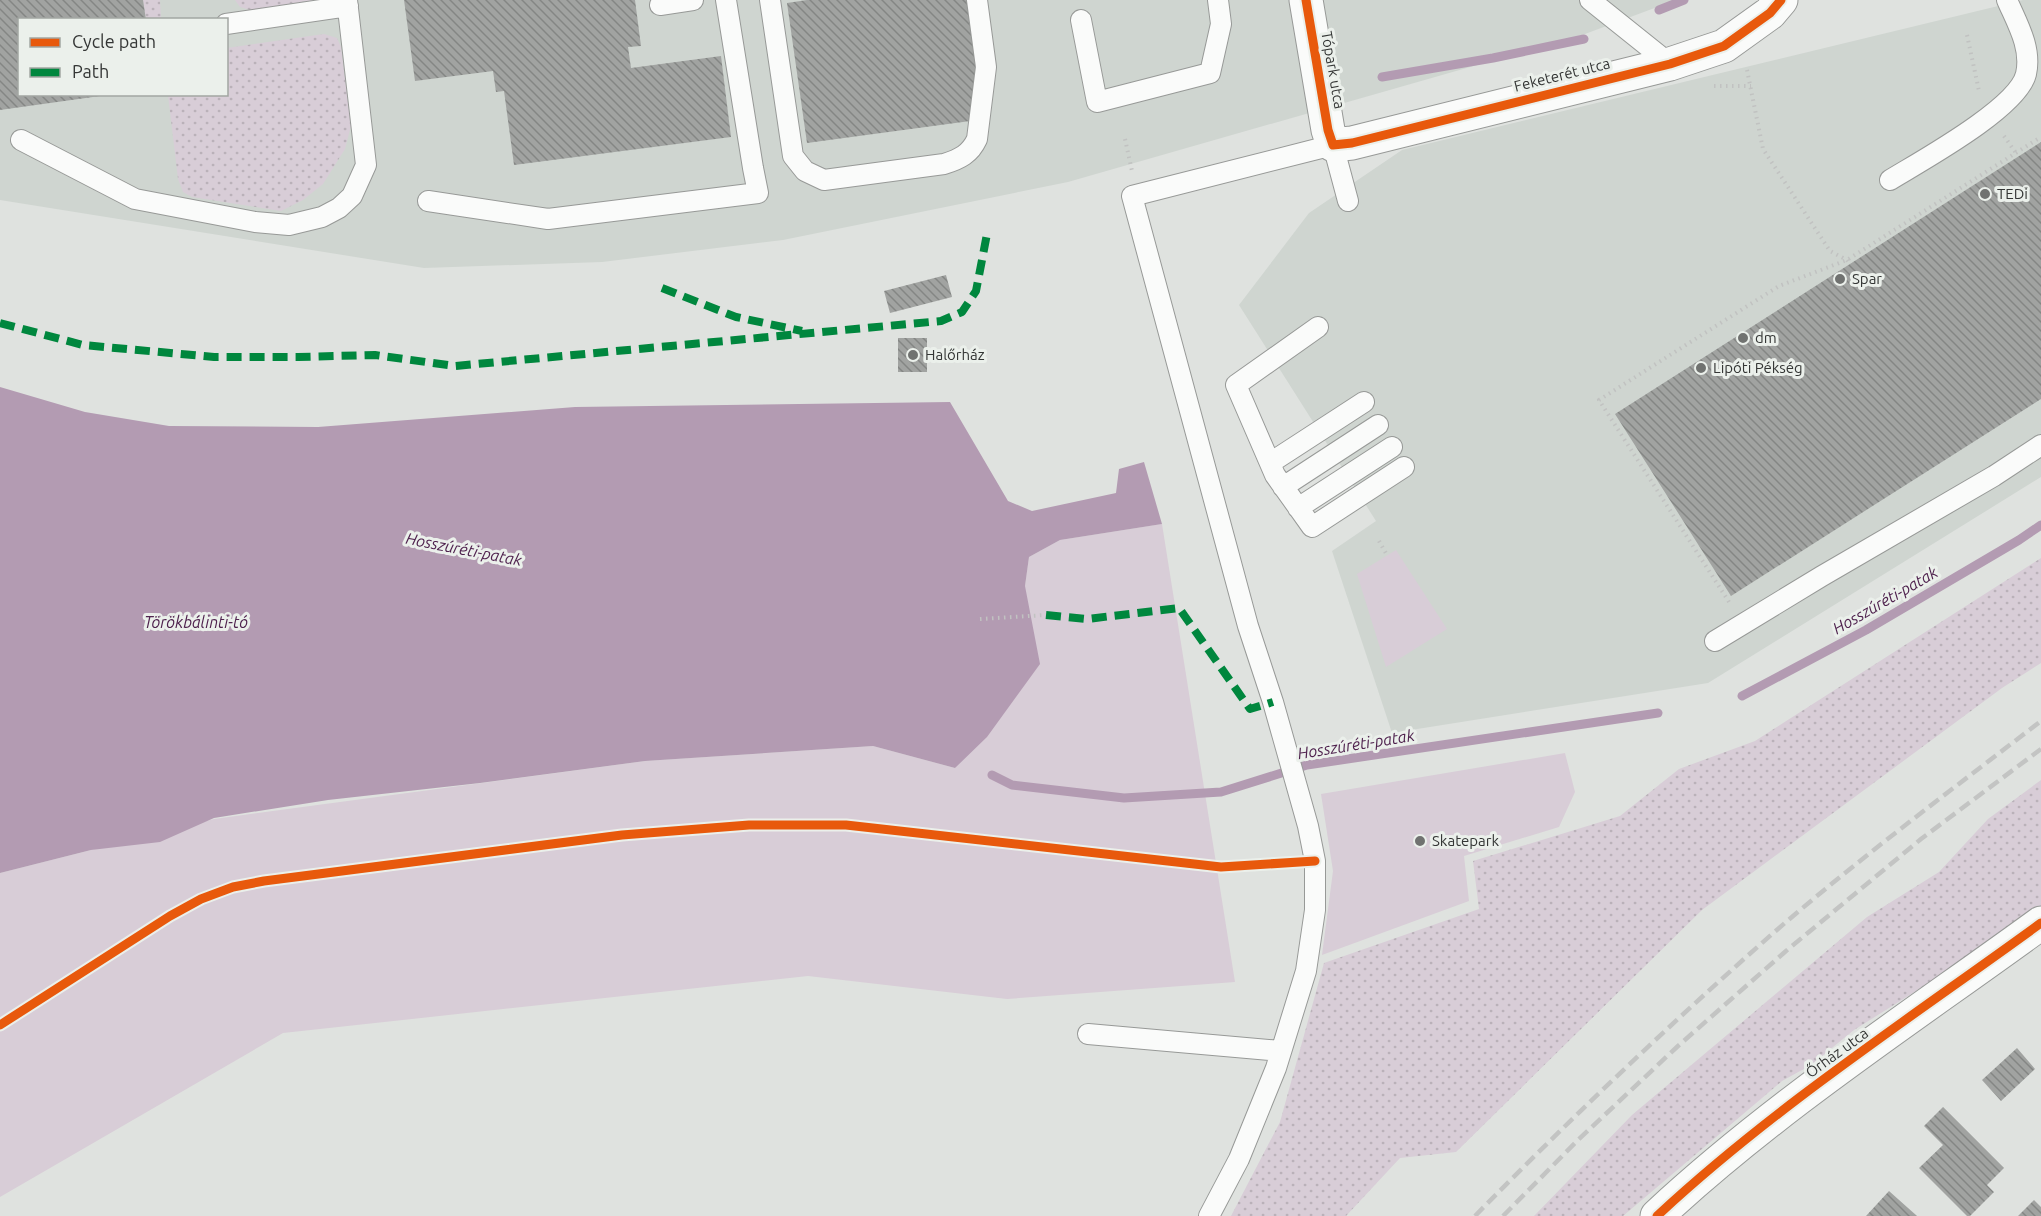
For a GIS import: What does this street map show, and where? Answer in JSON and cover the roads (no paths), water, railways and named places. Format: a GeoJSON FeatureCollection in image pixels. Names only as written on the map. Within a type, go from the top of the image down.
{"type":"FeatureCollection","features":[{"type":"Feature","properties":{"kind":"street","name":"Tópark utca"},"geometry":{"type":"LineString","coordinates":[[1306,0],[1328,130],[1333,145]]}},
{"type":"Feature","properties":{"kind":"street","name":"Feketerét utca"},"geometry":{"type":"LineString","coordinates":[[1333,145],[1363,140],[1670,64],[1724,46],[1780,4]]}},
{"type":"Feature","properties":{"kind":"street","name":"Őrház utca"},"geometry":{"type":"LineString","coordinates":[[1657,1216],[1750,1136],[2041,923]]}},
{"type":"Feature","properties":{"kind":"lane"},"geometry":{"type":"LineString","coordinates":[[660,4],[693,0]]}},
{"type":"Feature","properties":{"kind":"lane"},"geometry":{"type":"LineString","coordinates":[[428,201],[548,219],[758,193],[726,0]]}},
{"type":"Feature","properties":{"kind":"lane"},"geometry":{"type":"LineString","coordinates":[[771,0],[793,156],[805,171],[824,180],[944,165],[961,158],[972,149],[976,139],[986,67],[977,0]]}},
{"type":"Feature","properties":{"kind":"lane"},"geometry":{"type":"LineString","coordinates":[[1081,20],[1097,102],[1210,73],[1221,24],[1218,0]]}},
{"type":"Feature","properties":{"kind":"lane"},"geometry":{"type":"LineString","coordinates":[[1590,0],[1670,64]]}},
{"type":"Feature","properties":{"kind":"lane"},"geometry":{"type":"LineString","coordinates":[[1890,180],[1991,116],[2014,94],[2026,75],[2033,43],[2007,0]]}},
{"type":"Feature","properties":{"kind":"lane"},"geometry":{"type":"LineString","coordinates":[[21,140],[135,199],[255,222],[289,225],[322,218],[339,208],[352,196],[366,165],[348,3],[228,24]]}},
{"type":"Feature","properties":{"kind":"lane"},"geometry":{"type":"LineString","coordinates":[[1209,1216],[1239,1159],[1281,1051],[1306,971],[1316,910],[1315,861],[1308,826],[1245,615],[1132,196],[1333,145],[1348,201]]}},
{"type":"Feature","properties":{"kind":"lane"},"geometry":{"type":"LineString","coordinates":[[1318,327],[1236,385],[1275,475],[1312,527],[1404,467]]}},
{"type":"Feature","properties":{"kind":"lane"},"geometry":{"type":"LineString","coordinates":[[1270,463],[1364,402]]}},
{"type":"Feature","properties":{"kind":"lane"},"geometry":{"type":"LineString","coordinates":[[1283,487],[1378,425]]}},
{"type":"Feature","properties":{"kind":"lane"},"geometry":{"type":"LineString","coordinates":[[1715,641],[1994,476],[2041,444]]}},
{"type":"Feature","properties":{"kind":"lane"},"geometry":{"type":"LineString","coordinates":[[1298,508],[1392,447]]}},
{"type":"Feature","properties":{"kind":"lane"},"geometry":{"type":"LineString","coordinates":[[1088,1034],[1281,1051]]}},
{"type":"Feature","properties":{"kind":"water","name":"Törökbálinti-tó"},"geometry":{"type":"Polygon","coordinates":[[[0,387],[85,412],[169,426],[318,427],[575,407],[950,402],[1008,501],[1032,511],[1116,493],[1119,469],[1144,462],[1162,524],[1060,540],[1029,557],[1025,586],[1040,664],[987,737],[955,768],[873,746],[645,761],[328,800],[214,818],[160,842],[91,850],[0,873],[0,387]]]}},
{"type":"Feature","properties":{"kind":"waterway"},"geometry":{"type":"LineString","coordinates":[[1659,10],[1684,0]]}},
{"type":"Feature","properties":{"kind":"waterway"},"geometry":{"type":"LineString","coordinates":[[1382,77],[1493,58],[1584,39]]}},
{"type":"Feature","properties":{"kind":"waterway","name":"Hosszúréti-patak"},"geometry":{"type":"LineString","coordinates":[[1742,696],[1866,630],[2041,525]]}},
{"type":"Feature","properties":{"kind":"waterway","name":"Hosszúréti-patak"},"geometry":{"type":"LineString","coordinates":[[992,775],[1012,785],[1124,798],[1221,792],[1307,765],[1658,713]]}},
{"type":"Feature","properties":{"kind":"railway"},"geometry":{"type":"LineString","coordinates":[[1475,1216],[1620,1073],[1771,935],[1870,853],[2041,721]]}},
{"type":"Feature","properties":{"kind":"railway"},"geometry":{"type":"LineString","coordinates":[[1503,1216],[1578,1140],[1678,1046],[1786,951],[1921,839],[2041,749]]}},
{"type":"Feature","properties":{"kind":"place","name":"TEDi"},"geometry":{"type":"Point","coordinates":[1985,194]}},
{"type":"Feature","properties":{"kind":"place","name":"Spar"},"geometry":{"type":"Point","coordinates":[1840,279]}},
{"type":"Feature","properties":{"kind":"place","name":"dm"},"geometry":{"type":"Point","coordinates":[1743,338]}},
{"type":"Feature","properties":{"kind":"place","name":"Halőrház"},"geometry":{"type":"Point","coordinates":[913,355]}},
{"type":"Feature","properties":{"kind":"place","name":"Lipóti Pékség"},"geometry":{"type":"Point","coordinates":[1701,368]}},
{"type":"Feature","properties":{"kind":"place","name":"Skatepark"},"geometry":{"type":"Point","coordinates":[1420,841]}}]}
